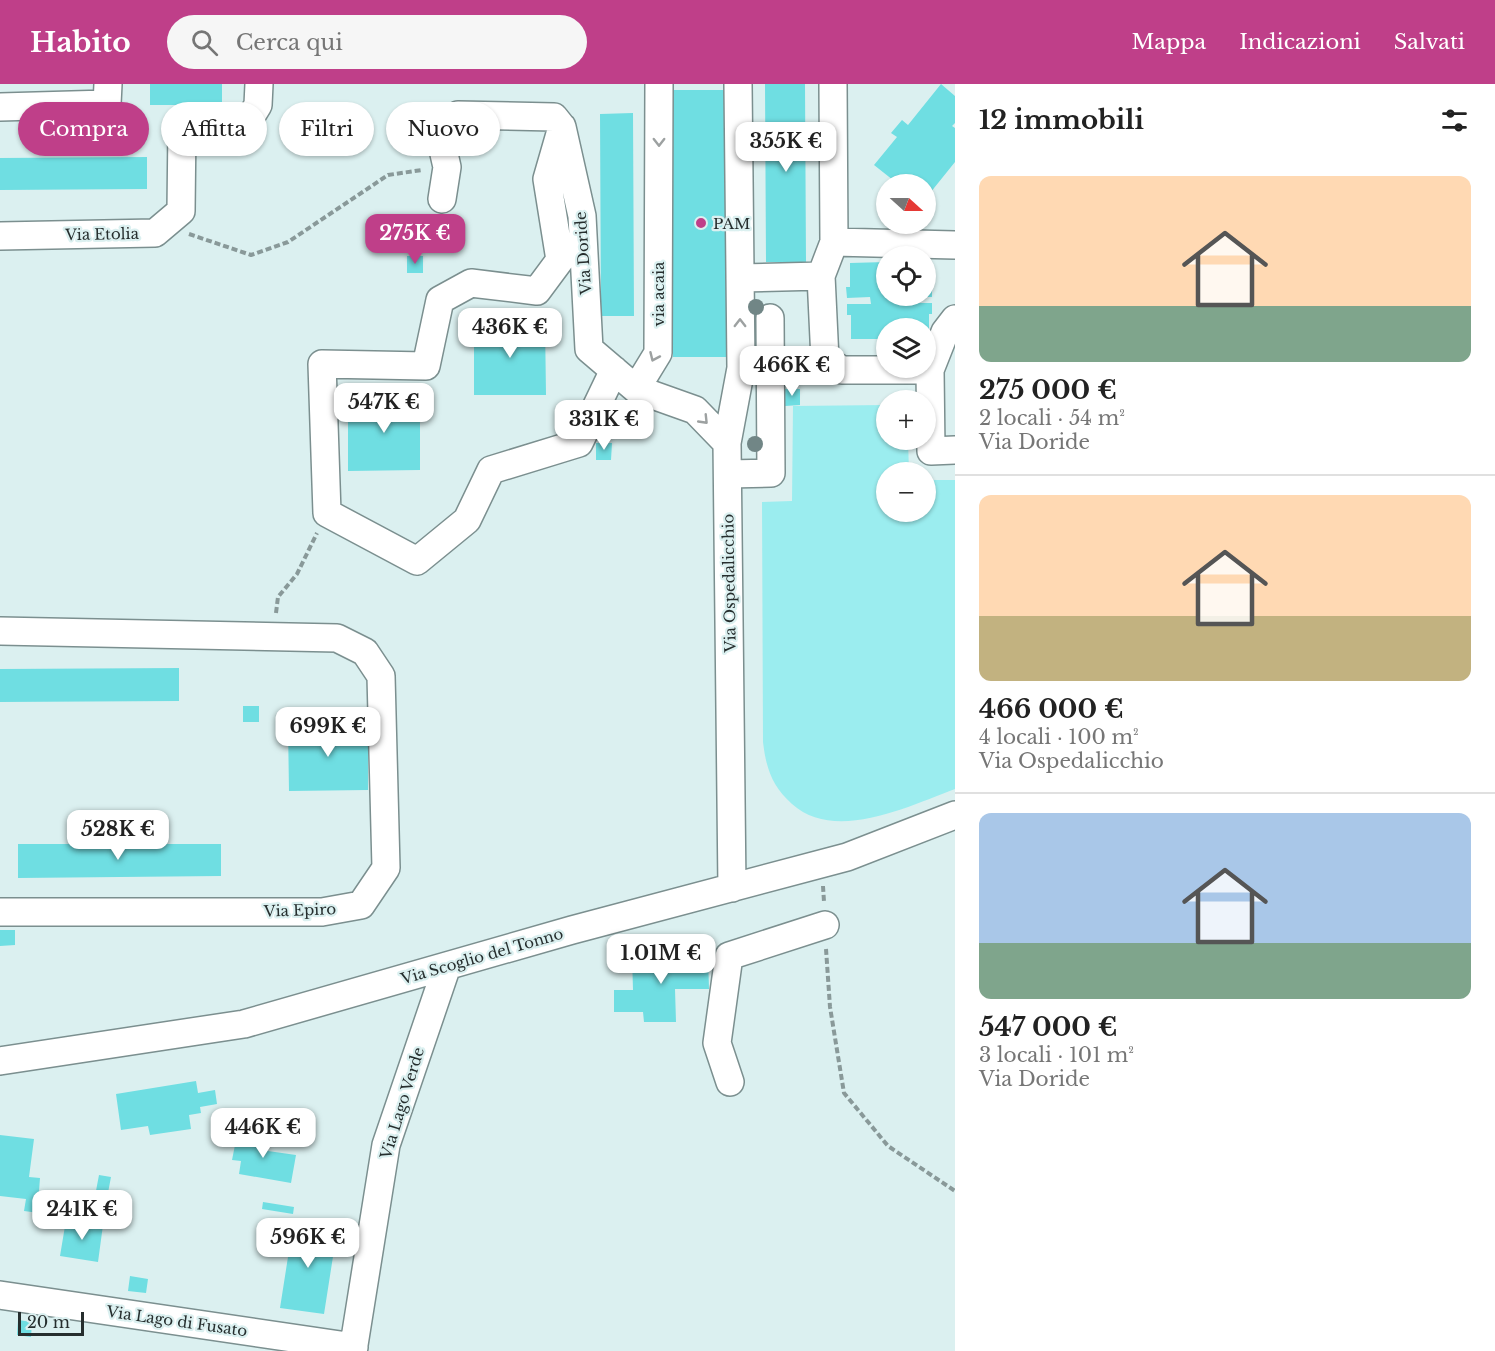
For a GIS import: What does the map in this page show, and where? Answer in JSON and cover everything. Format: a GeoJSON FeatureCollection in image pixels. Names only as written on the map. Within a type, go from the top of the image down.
{"type":"FeatureCollection","features":[{"type":"Feature","properties":{"kind":"street"},"geometry":{"type":"LineString","coordinates":[[0,107],[108,104],[108,84]]}},
{"type":"Feature","properties":{"kind":"street"},"geometry":{"type":"LineString","coordinates":[[164,225],[181,211],[182,126],[244,128],[258,105],[259,84]]}},
{"type":"Feature","properties":{"kind":"street","name":"via acaia"},"geometry":{"type":"LineString","coordinates":[[636,389],[658,353],[659,84]]}},
{"type":"Feature","properties":{"kind":"street","name":"Via Ospedalicchio"},"geometry":{"type":"LineString","coordinates":[[732,888],[727,444],[741,368],[738,84]]}},
{"type":"Feature","properties":{"kind":"street"},"geometry":{"type":"LineString","coordinates":[[833,84],[834,242],[821,276],[825,360],[842,370],[876,370]]}},
{"type":"Feature","properties":{"kind":"street"},"geometry":{"type":"LineString","coordinates":[[442,199],[447,167],[439,132],[458,115],[554,117],[561,127]]}},
{"type":"Feature","properties":{"kind":"street","name":"Via Doride"},"geometry":{"type":"LineString","coordinates":[[561,127],[582,216],[589,349],[636,389]]}},
{"type":"Feature","properties":{"kind":"street","name":"Via Doride"},"geometry":{"type":"LineString","coordinates":[[327,513],[322,364],[426,366],[440,300],[471,283],[537,291],[560,260],[547,179],[561,127]]}},
{"type":"Feature","properties":{"kind":"street","name":"Via Etolia"},"geometry":{"type":"LineString","coordinates":[[0,236],[155,233],[164,225]]}},
{"type":"Feature","properties":{"kind":"street"},"geometry":{"type":"LineString","coordinates":[[834,242],[955,245]]}},
{"type":"Feature","properties":{"kind":"street"},"geometry":{"type":"LineString","coordinates":[[740,278],[821,276]]}},
{"type":"Feature","properties":{"kind":"street"},"geometry":{"type":"LineString","coordinates":[[728,474],[771,473],[770,318]]}},
{"type":"Feature","properties":{"kind":"street"},"geometry":{"type":"LineString","coordinates":[[936,355],[945,332],[955,319]]}},
{"type":"Feature","properties":{"kind":"street"},"geometry":{"type":"LineString","coordinates":[[327,513],[417,561],[466,520],[491,470],[579,443],[614,370]]}},
{"type":"Feature","properties":{"kind":"street"},"geometry":{"type":"LineString","coordinates":[[930,378],[931,451],[955,450]]}},
{"type":"Feature","properties":{"kind":"street"},"geometry":{"type":"LineString","coordinates":[[636,389],[695,410],[727,444]]}},
{"type":"Feature","properties":{"kind":"street","name":"Via Epiro"},"geometry":{"type":"LineString","coordinates":[[0,631],[337,638],[365,652],[381,676],[386,868],[361,905],[322,912],[0,912]]}},
{"type":"Feature","properties":{"kind":"street","name":"Via Scoglio del Tonno"},"geometry":{"type":"LineString","coordinates":[[0,1061],[244,1024],[572,930],[847,857],[955,815]]}},
{"type":"Feature","properties":{"kind":"street"},"geometry":{"type":"LineString","coordinates":[[730,1082],[717,1043],[729,956],[825,925]]}},
{"type":"Feature","properties":{"kind":"street","name":"Via Lago Verde"},"geometry":{"type":"LineString","coordinates":[[353,1349],[386,1145],[447,966]]}},
{"type":"Feature","properties":{"kind":"street","name":"Via Lago di Fusato"},"geometry":{"type":"LineString","coordinates":[[0,1295],[353,1349]]}},
{"type":"Feature","properties":{"kind":"path"},"geometry":{"type":"LineString","coordinates":[[164,225],[251,255],[288,242],[388,175],[447,167]]}},
{"type":"Feature","properties":{"kind":"path"},"geometry":{"type":"LineString","coordinates":[[272,637],[278,597],[297,574],[327,513]]}},
{"type":"Feature","properties":{"kind":"path"},"geometry":{"type":"LineString","coordinates":[[822,864],[830,1007],[844,1093],[888,1146],[955,1191]]}},
{"type":"Feature","properties":{"kind":"shaded area"},"geometry":{"type":"Polygon","coordinates":[[[876,405],[876,450],[908,450],[909,462],[876,462],[876,522],[936,522],[936,480],[955,480],[955,789],[895,812],[872,818],[850,821],[829,820],[809,815],[792,804],[779,790],[766,760],[763,742],[762,502],[792,501],[793,406],[876,405]]]}},
{"type":"Feature","properties":{"kind":"building"},"geometry":{"type":"Polygon","coordinates":[[[150,84],[222,84],[222,102],[161,102],[161,105],[150,105],[150,84]]]}},
{"type":"Feature","properties":{"kind":"building"},"geometry":{"type":"Polygon","coordinates":[[[765,84],[805,84],[806,262],[766,262],[765,84]]]}},
{"type":"Feature","properties":{"kind":"building"},"geometry":{"type":"Polygon","coordinates":[[[941,84],[955,96],[955,123],[952,126],[955,128],[955,162],[936,186],[936,174],[885,174],[874,165],[897,137],[891,133],[902,120],[908,125],[941,84]]]}},
{"type":"Feature","properties":{"kind":"building","name":"PAM"},"geometry":{"type":"Polygon","coordinates":[[[671,90],[729,90],[731,357],[673,357],[671,90]]]}},
{"type":"Feature","properties":{"kind":"building"},"geometry":{"type":"Polygon","coordinates":[[[633,113],[634,316],[601,316],[600,114],[633,113]]]}},
{"type":"Feature","properties":{"kind":"building"},"geometry":{"type":"Polygon","coordinates":[[[147,157],[147,189],[0,190],[0,158],[147,157]]]}},
{"type":"Feature","properties":{"kind":"building"},"geometry":{"type":"Polygon","coordinates":[[[407,256],[423,256],[423,273],[407,273],[407,256]]]}},
{"type":"Feature","properties":{"kind":"building"},"geometry":{"type":"Polygon","coordinates":[[[876,262],[876,306],[932,306],[932,314],[929,314],[929,318],[876,318],[876,339],[851,339],[851,315],[847,315],[847,304],[871,304],[870,297],[847,298],[846,287],[850,287],[850,263],[876,262]]]}},
{"type":"Feature","properties":{"kind":"building"},"geometry":{"type":"Polygon","coordinates":[[[474,322],[545,322],[546,395],[474,395],[474,322]]]}},
{"type":"Feature","properties":{"kind":"building"},"geometry":{"type":"Polygon","coordinates":[[[785,389],[800,389],[800,405],[785,406],[785,389]]]}},
{"type":"Feature","properties":{"kind":"building"},"geometry":{"type":"Polygon","coordinates":[[[348,398],[420,398],[420,470],[348,471],[348,398]]]}},
{"type":"Feature","properties":{"kind":"building"},"geometry":{"type":"Polygon","coordinates":[[[596,443],[612,443],[611,460],[596,460],[596,443]]]}},
{"type":"Feature","properties":{"kind":"building"},"geometry":{"type":"Polygon","coordinates":[[[179,668],[179,701],[0,702],[0,669],[179,668]]]}},
{"type":"Feature","properties":{"kind":"building"},"geometry":{"type":"Polygon","coordinates":[[[243,706],[259,706],[259,722],[243,722],[243,706]]]}},
{"type":"Feature","properties":{"kind":"building"},"geometry":{"type":"Polygon","coordinates":[[[368,725],[368,790],[289,791],[288,726],[368,725]]]}},
{"type":"Feature","properties":{"kind":"building"},"geometry":{"type":"Polygon","coordinates":[[[18,844],[221,844],[221,876],[18,878],[18,844]]]}},
{"type":"Feature","properties":{"kind":"building"},"geometry":{"type":"Polygon","coordinates":[[[0,930],[15,930],[15,945],[0,946],[0,930]]]}},
{"type":"Feature","properties":{"kind":"building"},"geometry":{"type":"Polygon","coordinates":[[[632,956],[708,956],[709,989],[675,989],[676,1022],[644,1022],[643,1012],[614,1012],[614,990],[633,990],[632,956]]]}},
{"type":"Feature","properties":{"kind":"building"},"geometry":{"type":"Polygon","coordinates":[[[196,1081],[198,1093],[215,1090],[217,1104],[200,1107],[201,1113],[189,1115],[191,1129],[150,1135],[148,1126],[121,1130],[116,1094],[196,1081]]]}},
{"type":"Feature","properties":{"kind":"building"},"geometry":{"type":"Polygon","coordinates":[[[246,1131],[270,1135],[268,1151],[296,1155],[291,1183],[239,1174],[241,1161],[232,1160],[235,1145],[244,1146],[246,1131]]]}},
{"type":"Feature","properties":{"kind":"building"},"geometry":{"type":"Polygon","coordinates":[[[0,1135],[34,1139],[29,1177],[40,1178],[39,1191],[57,1193],[54,1215],[24,1211],[26,1199],[0,1196],[0,1135]]]}},
{"type":"Feature","properties":{"kind":"building"},"geometry":{"type":"Polygon","coordinates":[[[99,1175],[111,1177],[107,1198],[95,1196],[99,1175]]]}},
{"type":"Feature","properties":{"kind":"building"},"geometry":{"type":"Polygon","coordinates":[[[263,1202],[294,1207],[293,1214],[262,1209],[263,1202]]]}},
{"type":"Feature","properties":{"kind":"building"},"geometry":{"type":"Polygon","coordinates":[[[66,1220],[103,1225],[98,1262],[60,1256],[66,1220]]]}},
{"type":"Feature","properties":{"kind":"building"},"geometry":{"type":"Polygon","coordinates":[[[293,1225],[337,1231],[324,1314],[280,1308],[293,1225]]]}},
{"type":"Feature","properties":{"kind":"building"},"geometry":{"type":"Polygon","coordinates":[[[130,1276],[148,1279],[146,1293],[128,1291],[130,1276]]]}},
{"type":"Feature","properties":{"kind":"building"},"geometry":{"type":"Polygon","coordinates":[[[18,1320],[32,1322],[31,1337],[17,1335],[18,1320]]]}},
{"type":"Feature","properties":{"kind":"place","name":"PAM"},"geometry":{"type":"Point","coordinates":[701,223]}}]}
